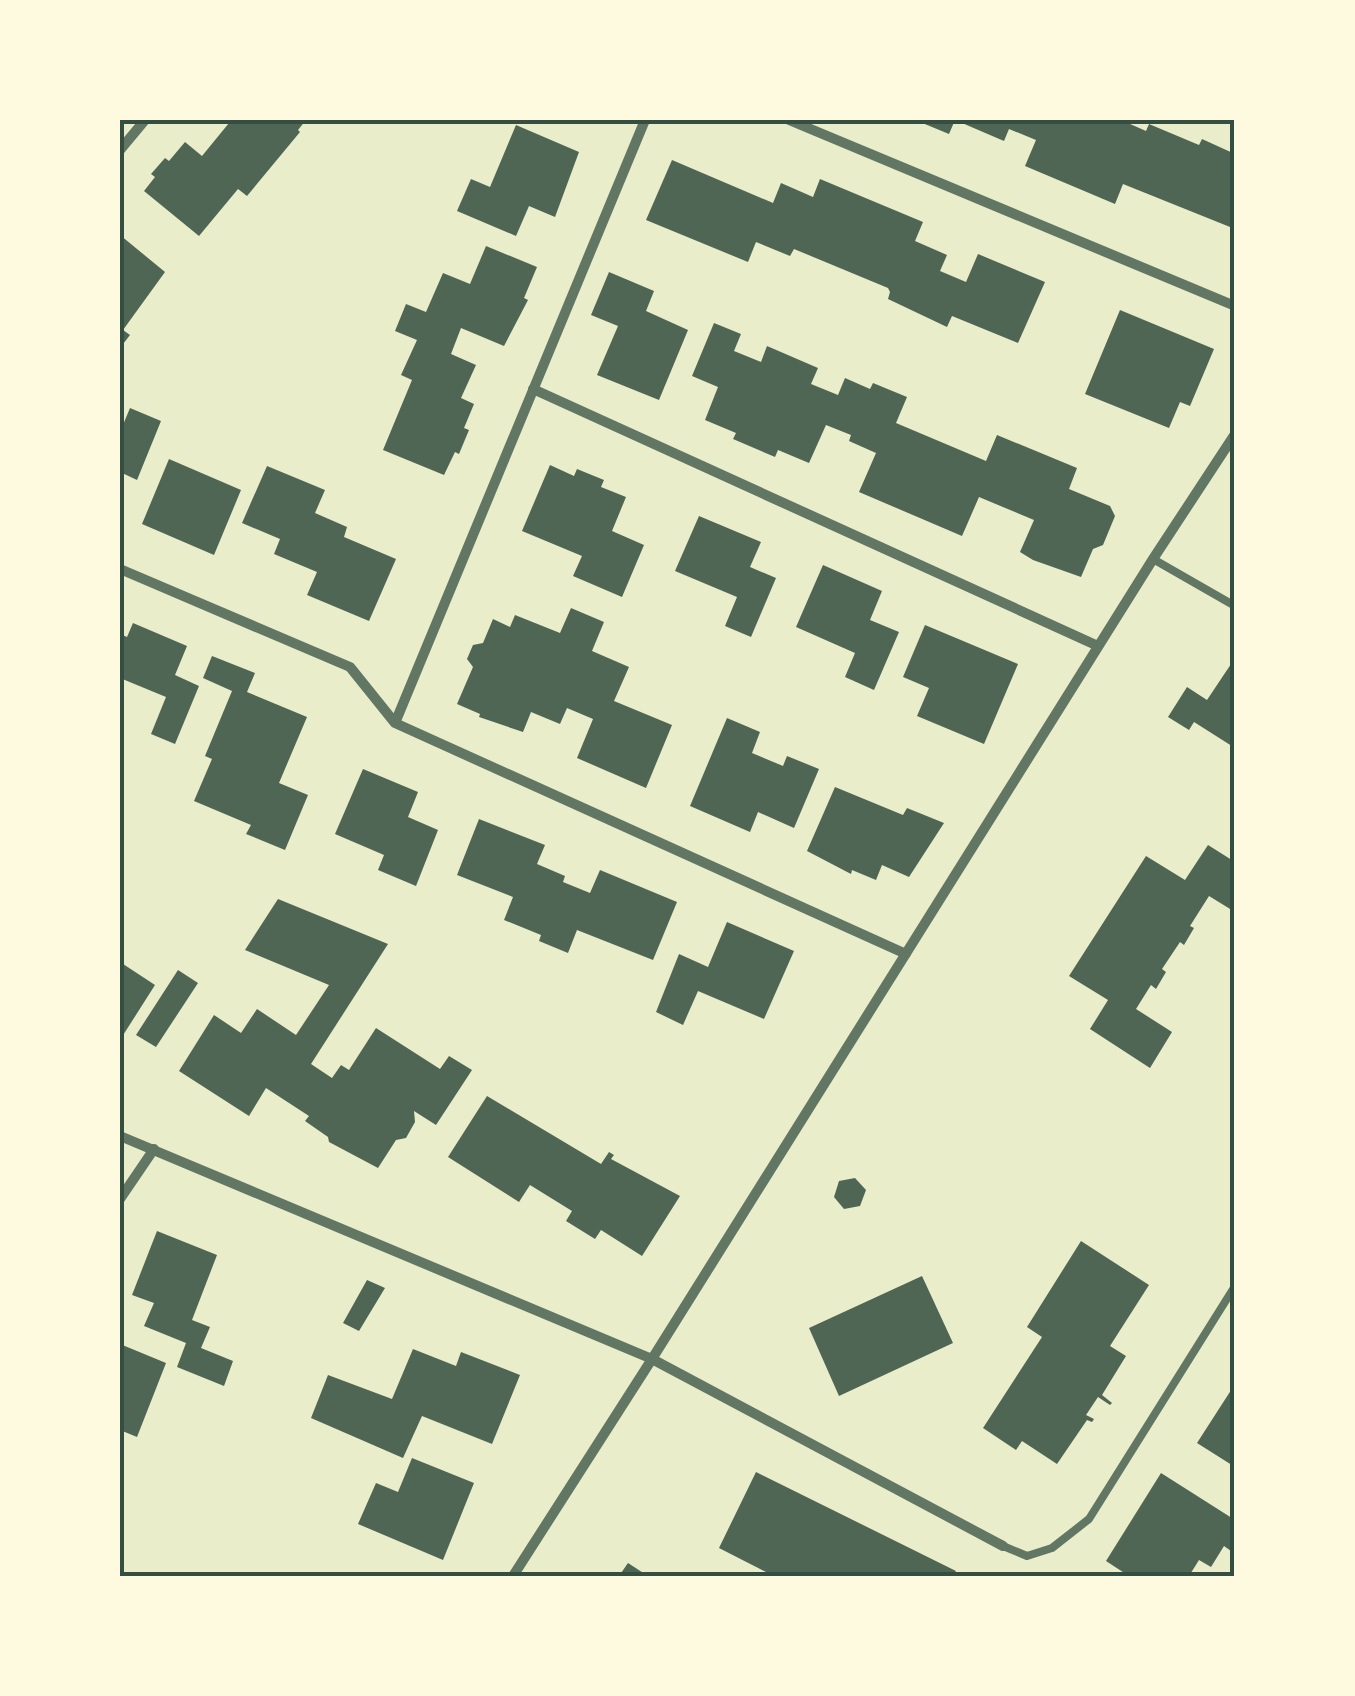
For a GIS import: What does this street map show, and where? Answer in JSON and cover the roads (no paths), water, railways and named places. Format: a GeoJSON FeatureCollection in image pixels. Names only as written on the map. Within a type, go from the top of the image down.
{"type":"FeatureCollection","features":[{"type":"Feature","properties":{"kind":"street"},"geometry":{"type":"LineString","coordinates":[[120,150],[145,120]]}},
{"type":"Feature","properties":{"kind":"street"},"geometry":{"type":"LineString","coordinates":[[395,723],[645,120]]}},
{"type":"Feature","properties":{"kind":"street"},"geometry":{"type":"LineString","coordinates":[[789,120],[1235,306]]}},
{"type":"Feature","properties":{"kind":"street"},"geometry":{"type":"LineString","coordinates":[[534,389],[1098,646]]}},
{"type":"Feature","properties":{"kind":"street"},"geometry":{"type":"LineString","coordinates":[[513,1576],[1235,434]]}},
{"type":"Feature","properties":{"kind":"street"},"geometry":{"type":"LineString","coordinates":[[120,569],[350,668],[395,723],[906,954]]}},
{"type":"Feature","properties":{"kind":"street"},"geometry":{"type":"LineString","coordinates":[[120,1136],[652,1359],[1003,1546]]}},
{"type":"Feature","properties":{"kind":"street"},"geometry":{"type":"LineString","coordinates":[[120,1200],[154,1149]]}},
{"type":"Feature","properties":{"kind":"lane"},"geometry":{"type":"LineString","coordinates":[[1153,559],[1235,606]]}},
{"type":"Feature","properties":{"kind":"lane"},"geometry":{"type":"LineString","coordinates":[[1003,1546],[1027,1556],[1052,1548],[1090,1519],[1235,1286]]}}]}
